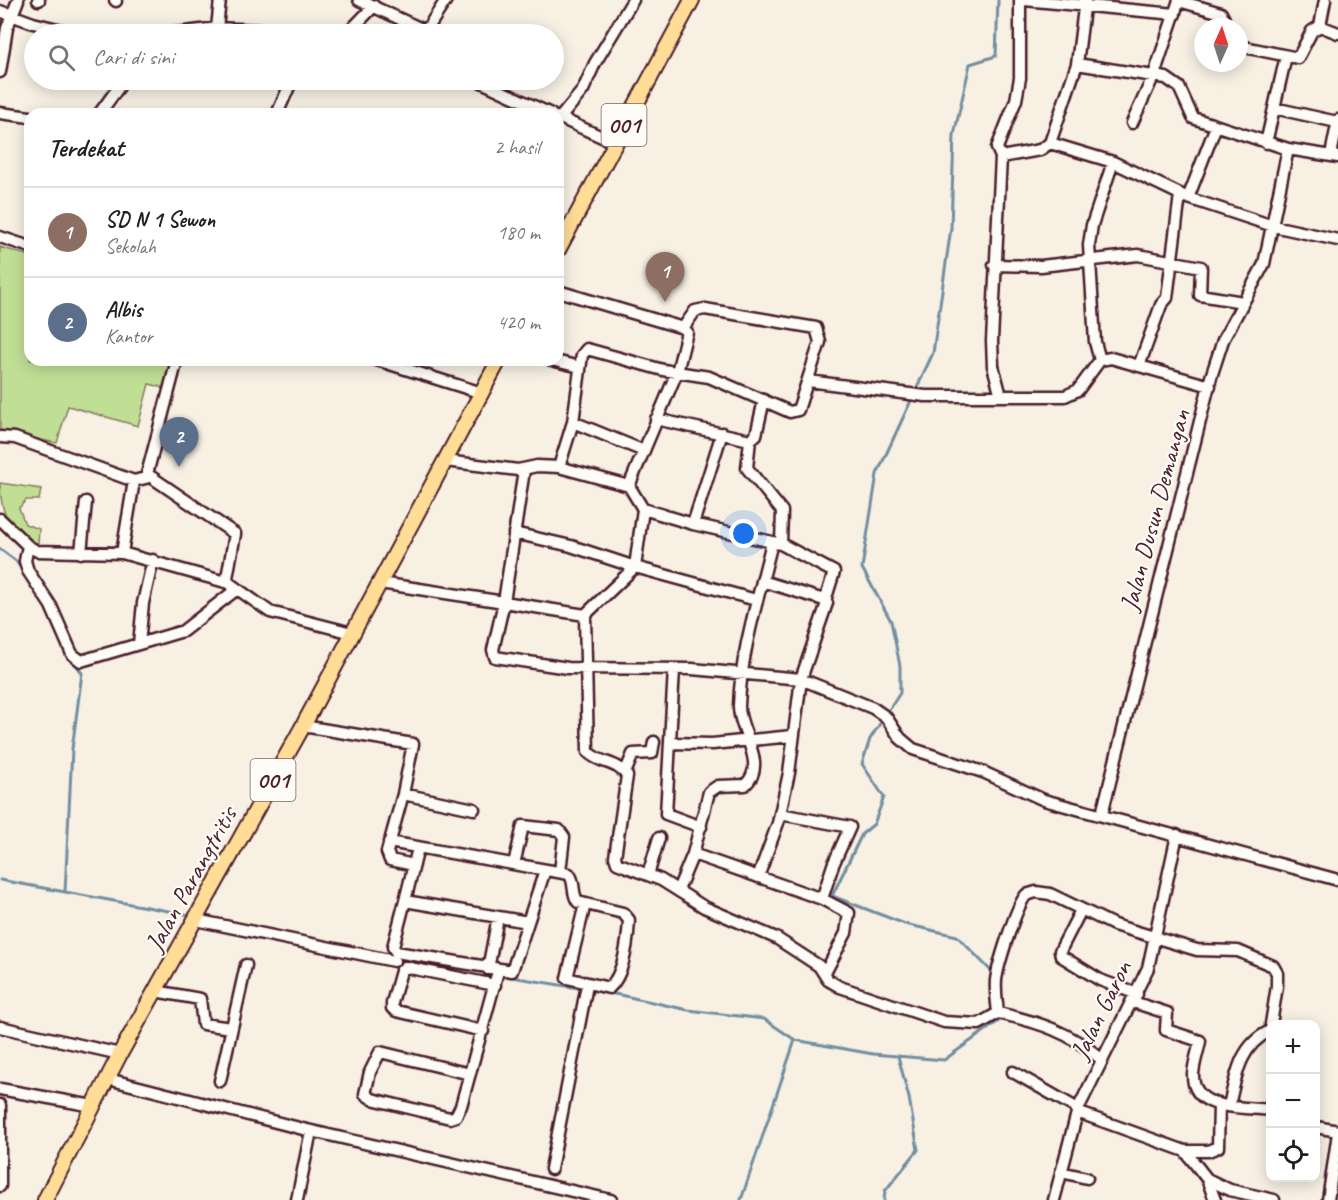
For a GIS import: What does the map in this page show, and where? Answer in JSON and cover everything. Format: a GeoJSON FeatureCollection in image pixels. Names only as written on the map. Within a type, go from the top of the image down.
{"type":"FeatureCollection","features":[{"type":"Feature","properties":{"kind":"main road","name":"001"},"geometry":{"type":"LineString","coordinates":[[564,239],[692,0]]}},
{"type":"Feature","properties":{"kind":"main road","name":"Jalan Parangtritis"},"geometry":{"type":"LineString","coordinates":[[45,1200],[120,1054],[303,726],[496,366]]}},
{"type":"Feature","properties":{"kind":"street"},"geometry":{"type":"LineString","coordinates":[[0,72],[12,15],[18,0]]}},
{"type":"Feature","properties":{"kind":"street"},"geometry":{"type":"LineString","coordinates":[[217,24],[220,0]]}},
{"type":"Feature","properties":{"kind":"street"},"geometry":{"type":"LineString","coordinates":[[359,0],[408,24]]}},
{"type":"Feature","properties":{"kind":"street"},"geometry":{"type":"LineString","coordinates":[[431,24],[446,0]]}},
{"type":"Feature","properties":{"kind":"street"},"geometry":{"type":"LineString","coordinates":[[564,108],[583,90],[595,63],[633,0]]}},
{"type":"Feature","properties":{"kind":"street"},"geometry":{"type":"LineString","coordinates":[[1001,396],[993,366],[992,341],[1001,157],[997,148],[1016,100],[1020,78],[1022,0],[1085,3],[1175,14]]}},
{"type":"Feature","properties":{"kind":"street"},"geometry":{"type":"LineString","coordinates":[[1248,48],[1300,57],[1312,32],[1320,26],[1325,0]]}},
{"type":"Feature","properties":{"kind":"street"},"geometry":{"type":"LineString","coordinates":[[1132,123],[1154,75],[1179,1],[1221,14],[1223,18]]}},
{"type":"Feature","properties":{"kind":"street"},"geometry":{"type":"LineString","coordinates":[[1001,157],[1040,150],[1050,143],[1077,64],[1085,3]]}},
{"type":"Feature","properties":{"kind":"street"},"geometry":{"type":"LineString","coordinates":[[355,24],[374,6]]}},
{"type":"Feature","properties":{"kind":"street"},"geometry":{"type":"LineString","coordinates":[[0,11],[43,24]]}},
{"type":"Feature","properties":{"kind":"street"},"geometry":{"type":"LineString","coordinates":[[1320,26],[1338,33]]}},
{"type":"Feature","properties":{"kind":"street"},"geometry":{"type":"LineString","coordinates":[[1266,143],[1286,56]]}},
{"type":"Feature","properties":{"kind":"street"},"geometry":{"type":"LineString","coordinates":[[1077,64],[1154,75],[1179,87],[1192,118],[1288,149],[1335,156],[1338,121],[1274,108]]}},
{"type":"Feature","properties":{"kind":"street"},"geometry":{"type":"LineString","coordinates":[[103,108],[117,90]]}},
{"type":"Feature","properties":{"kind":"street"},"geometry":{"type":"LineString","coordinates":[[280,108],[288,90]]}},
{"type":"Feature","properties":{"kind":"street"},"geometry":{"type":"LineString","coordinates":[[499,90],[538,108]]}},
{"type":"Feature","properties":{"kind":"street"},"geometry":{"type":"LineString","coordinates":[[0,113],[24,116]]}},
{"type":"Feature","properties":{"kind":"street"},"geometry":{"type":"LineString","coordinates":[[564,120],[615,143]]}},
{"type":"Feature","properties":{"kind":"street"},"geometry":{"type":"LineString","coordinates":[[1139,366],[1161,305],[1167,298],[1184,197],[1216,126]]}},
{"type":"Feature","properties":{"kind":"street"},"geometry":{"type":"LineString","coordinates":[[1050,143],[1113,162],[1184,197],[1273,226],[1338,240]]}},
{"type":"Feature","properties":{"kind":"street","name":"Jalan Dusun Demangan"},"geometry":{"type":"LineString","coordinates":[[1102,814],[1210,386],[1223,340],[1264,264],[1288,149]]}},
{"type":"Feature","properties":{"kind":"street"},"geometry":{"type":"LineString","coordinates":[[1100,360],[1095,342],[1090,236],[1113,162]]}},
{"type":"Feature","properties":{"kind":"street"},"geometry":{"type":"LineString","coordinates":[[0,237],[24,245]]}},
{"type":"Feature","properties":{"kind":"street"},"geometry":{"type":"LineString","coordinates":[[994,265],[1041,266],[1138,255],[1172,260],[1201,267],[1198,291],[1203,297],[1244,302]]}},
{"type":"Feature","properties":{"kind":"street"},"geometry":{"type":"LineString","coordinates":[[564,293],[683,328],[687,337],[677,372],[629,486]]}},
{"type":"Feature","properties":{"kind":"street"},"geometry":{"type":"LineString","coordinates":[[559,467],[573,422],[584,351],[592,349],[642,365],[709,377],[790,412],[796,412],[820,342],[816,328],[705,309],[694,311],[683,328]]}},
{"type":"Feature","properties":{"kind":"street"},"geometry":{"type":"LineString","coordinates":[[808,381],[925,396],[1070,395],[1080,387],[1100,360],[1111,358],[1210,386]]}},
{"type":"Feature","properties":{"kind":"street"},"geometry":{"type":"LineString","coordinates":[[564,363],[580,367]]}},
{"type":"Feature","properties":{"kind":"street"},"geometry":{"type":"LineString","coordinates":[[175,366],[147,472],[149,477],[236,535],[227,574],[233,586]]}},
{"type":"Feature","properties":{"kind":"street"},"geometry":{"type":"LineString","coordinates":[[396,366],[482,393]]}},
{"type":"Feature","properties":{"kind":"street"},"geometry":{"type":"LineString","coordinates":[[678,890],[693,854],[712,790],[717,786],[742,786],[749,781],[754,759],[750,741],[740,717],[741,674],[756,600],[777,543],[782,511],[747,468],[750,440],[756,435],[764,400]]}},
{"type":"Feature","properties":{"kind":"street"},"geometry":{"type":"LineString","coordinates":[[656,419],[750,440]]}},
{"type":"Feature","properties":{"kind":"street"},"geometry":{"type":"LineString","coordinates":[[573,422],[644,450]]}},
{"type":"Feature","properties":{"kind":"street"},"geometry":{"type":"LineString","coordinates":[[693,524],[722,433]]}},
{"type":"Feature","properties":{"kind":"street"},"geometry":{"type":"LineString","coordinates":[[0,437],[15,438],[134,482],[149,477]]}},
{"type":"Feature","properties":{"kind":"street"},"geometry":{"type":"LineString","coordinates":[[445,461],[524,470],[537,466],[559,467],[629,486],[643,509],[635,567],[585,615],[588,752],[594,757],[620,767],[626,773]]}},
{"type":"Feature","properties":{"kind":"street"},"geometry":{"type":"LineString","coordinates":[[524,470],[504,602],[493,656],[586,669],[674,669],[801,679],[873,708],[886,717],[900,738],[913,749],[983,772],[1044,800],[1338,880]]}},
{"type":"Feature","properties":{"kind":"street"},"geometry":{"type":"LineString","coordinates":[[122,553],[134,482]]}},
{"type":"Feature","properties":{"kind":"street"},"geometry":{"type":"LineString","coordinates":[[81,553],[86,502]]}},
{"type":"Feature","properties":{"kind":"street"},"geometry":{"type":"LineString","coordinates":[[643,509],[693,524],[777,543],[834,571],[825,601],[826,608],[801,679],[792,735],[791,761],[780,814],[758,877]]}},
{"type":"Feature","properties":{"kind":"street"},"geometry":{"type":"LineString","coordinates":[[0,519],[28,546],[42,552],[122,553],[153,560],[233,586],[279,616],[352,633]]}},
{"type":"Feature","properties":{"kind":"street"},"geometry":{"type":"LineString","coordinates":[[514,533],[571,546],[635,567],[756,600]]}},
{"type":"Feature","properties":{"kind":"street"},"geometry":{"type":"LineString","coordinates":[[28,546],[25,561],[28,571],[51,606],[76,658],[81,661],[89,661],[194,625],[233,586]]}},
{"type":"Feature","properties":{"kind":"street"},"geometry":{"type":"LineString","coordinates":[[139,644],[142,603],[153,560]]}},
{"type":"Feature","properties":{"kind":"street"},"geometry":{"type":"LineString","coordinates":[[762,581],[825,601]]}},
{"type":"Feature","properties":{"kind":"street"},"geometry":{"type":"LineString","coordinates":[[380,583],[585,615]]}},
{"type":"Feature","properties":{"kind":"street"},"geometry":{"type":"LineString","coordinates":[[674,669],[666,814],[701,826]]}},
{"type":"Feature","properties":{"kind":"street"},"geometry":{"type":"LineString","coordinates":[[303,726],[411,743],[414,748],[387,852],[390,860],[414,865]]}},
{"type":"Feature","properties":{"kind":"street"},"geometry":{"type":"LineString","coordinates":[[671,743],[750,741],[792,735]]}},
{"type":"Feature","properties":{"kind":"street"},"geometry":{"type":"LineString","coordinates":[[654,742],[652,753],[633,754],[626,773],[627,784],[615,859],[620,865],[648,875],[678,890],[704,907],[786,943],[819,966],[828,980],[840,987],[944,1022],[979,1024],[1000,1014],[1064,1032],[1102,1060]]}},
{"type":"Feature","properties":{"kind":"street"},"geometry":{"type":"LineString","coordinates":[[403,794],[474,809]]}},
{"type":"Feature","properties":{"kind":"street"},"geometry":{"type":"LineString","coordinates":[[780,814],[850,827],[822,899]]}},
{"type":"Feature","properties":{"kind":"street"},"geometry":{"type":"LineString","coordinates":[[514,864],[523,826],[559,830],[564,837],[560,872]]}},
{"type":"Feature","properties":{"kind":"street","name":"Jalan Garon"},"geometry":{"type":"LineString","coordinates":[[1054,1200],[1078,1110],[1148,968],[1177,835]]}},
{"type":"Feature","properties":{"kind":"street"},"geometry":{"type":"LineString","coordinates":[[648,875],[659,838]]}},
{"type":"Feature","properties":{"kind":"street"},"geometry":{"type":"LineString","coordinates":[[389,842],[560,872],[571,876],[575,897],[585,904],[623,913],[629,920],[614,983],[609,988],[586,989],[567,977],[585,904]]}},
{"type":"Feature","properties":{"kind":"street"},"geometry":{"type":"LineString","coordinates":[[418,848],[393,947],[396,952],[495,976]]}},
{"type":"Feature","properties":{"kind":"street"},"geometry":{"type":"LineString","coordinates":[[693,854],[822,899],[848,912],[851,918],[846,933],[825,973]]}},
{"type":"Feature","properties":{"kind":"street"},"geometry":{"type":"LineString","coordinates":[[483,1031],[396,1011],[392,1008],[392,1003],[401,970],[405,967],[495,976],[514,970],[545,870]]}},
{"type":"Feature","properties":{"kind":"street"},"geometry":{"type":"LineString","coordinates":[[1000,1014],[997,976],[1020,905],[1026,895],[1036,892],[1050,894],[1114,925],[1155,938],[1197,950],[1238,951],[1273,966],[1277,973],[1277,986],[1272,1020]]}},
{"type":"Feature","properties":{"kind":"street"},"geometry":{"type":"LineString","coordinates":[[405,901],[528,922]]}},
{"type":"Feature","properties":{"kind":"street"},"geometry":{"type":"LineString","coordinates":[[1081,910],[1060,951],[1061,956],[1100,980],[1167,1013],[1166,1030],[1200,1041],[1193,1076],[1195,1087],[1209,1102],[1266,1110]]}},
{"type":"Feature","properties":{"kind":"street"},"geometry":{"type":"LineString","coordinates":[[470,1074],[378,1052],[364,1095],[372,1100],[455,1117],[459,1112],[483,1031],[495,976],[498,917]]}},
{"type":"Feature","properties":{"kind":"street"},"geometry":{"type":"LineString","coordinates":[[196,920],[394,961]]}},
{"type":"Feature","properties":{"kind":"street"},"geometry":{"type":"LineString","coordinates":[[220,1081],[246,965]]}},
{"type":"Feature","properties":{"kind":"street"},"geometry":{"type":"LineString","coordinates":[[551,1169],[586,989]]}},
{"type":"Feature","properties":{"kind":"street"},"geometry":{"type":"LineString","coordinates":[[155,991],[200,999],[203,1024],[231,1028]]}},
{"type":"Feature","properties":{"kind":"street"},"geometry":{"type":"LineString","coordinates":[[0,1027],[120,1054]]}},
{"type":"Feature","properties":{"kind":"street"},"geometry":{"type":"LineString","coordinates":[[1013,1072],[1078,1110],[1185,1151],[1208,1151],[1218,1147],[1224,1105],[1242,1058],[1252,1041],[1266,1032]]}},
{"type":"Feature","properties":{"kind":"street"},"geometry":{"type":"LineString","coordinates":[[108,1079],[311,1131],[611,1200]]}},
{"type":"Feature","properties":{"kind":"street"},"geometry":{"type":"LineString","coordinates":[[0,1089],[93,1106]]}},
{"type":"Feature","properties":{"kind":"street"},"geometry":{"type":"LineString","coordinates":[[0,1105],[0,1186]]}},
{"type":"Feature","properties":{"kind":"street"},"geometry":{"type":"LineString","coordinates":[[1320,1128],[1338,1132],[1329,1200]]}},
{"type":"Feature","properties":{"kind":"street"},"geometry":{"type":"LineString","coordinates":[[297,1200],[311,1131]]}},
{"type":"Feature","properties":{"kind":"street"},"geometry":{"type":"LineString","coordinates":[[1185,1151],[1207,1179],[1215,1200]]}},
{"type":"Feature","properties":{"kind":"street"},"geometry":{"type":"LineString","coordinates":[[1061,1172],[1088,1178]]}},
{"type":"Feature","properties":{"kind":"street"},"geometry":{"type":"LineString","coordinates":[[1207,1179],[1230,1190],[1274,1200]]}},
{"type":"Feature","properties":{"kind":"green space"},"geometry":{"type":"Polygon","coordinates":[[[0,247],[24,254],[24,366],[171,366],[166,388],[149,384],[138,426],[68,406],[57,443],[0,432],[0,247]]]}},
{"type":"Feature","properties":{"kind":"green space"},"geometry":{"type":"Polygon","coordinates":[[[0,483],[41,489],[39,500],[26,500],[19,508],[25,524],[39,529],[38,544],[33,544],[12,525],[4,511],[0,483]]]}},
{"type":"Feature","properties":{"kind":"waterway"},"geometry":{"type":"LineString","coordinates":[[887,713],[900,693],[900,666],[891,621],[862,568],[877,474],[933,353],[951,228],[954,135],[970,64],[996,56],[998,0]]}},
{"type":"Feature","properties":{"kind":"waterway"},"geometry":{"type":"LineString","coordinates":[[0,549],[16,561],[25,575]]}},
{"type":"Feature","properties":{"kind":"waterway"},"geometry":{"type":"LineString","coordinates":[[65,892],[72,749],[82,673],[72,659]]}},
{"type":"Feature","properties":{"kind":"waterway"},"geometry":{"type":"LineString","coordinates":[[883,719],[870,739],[862,764],[884,797],[874,824],[862,834],[832,896],[905,924],[957,936],[993,973]]}},
{"type":"Feature","properties":{"kind":"waterway"},"geometry":{"type":"LineString","coordinates":[[0,880],[190,915]]}},
{"type":"Feature","properties":{"kind":"waterway"},"geometry":{"type":"LineString","coordinates":[[422,962],[620,995],[688,1010],[764,1019],[795,1040],[873,1054],[944,1060],[1000,1020],[1000,1015]]}},
{"type":"Feature","properties":{"kind":"waterway"},"geometry":{"type":"LineString","coordinates":[[741,1200],[795,1040]]}},
{"type":"Feature","properties":{"kind":"waterway"},"geometry":{"type":"LineString","coordinates":[[884,1200],[885,1191],[918,1150],[909,1098],[898,1056]]}},
{"type":"Feature","properties":{"kind":"place","name":"SD N 1 Sewon"},"geometry":{"type":"Point","coordinates":[665,302]}},
{"type":"Feature","properties":{"kind":"place","name":"Albis"},"geometry":{"type":"Point","coordinates":[179,467]}}]}
